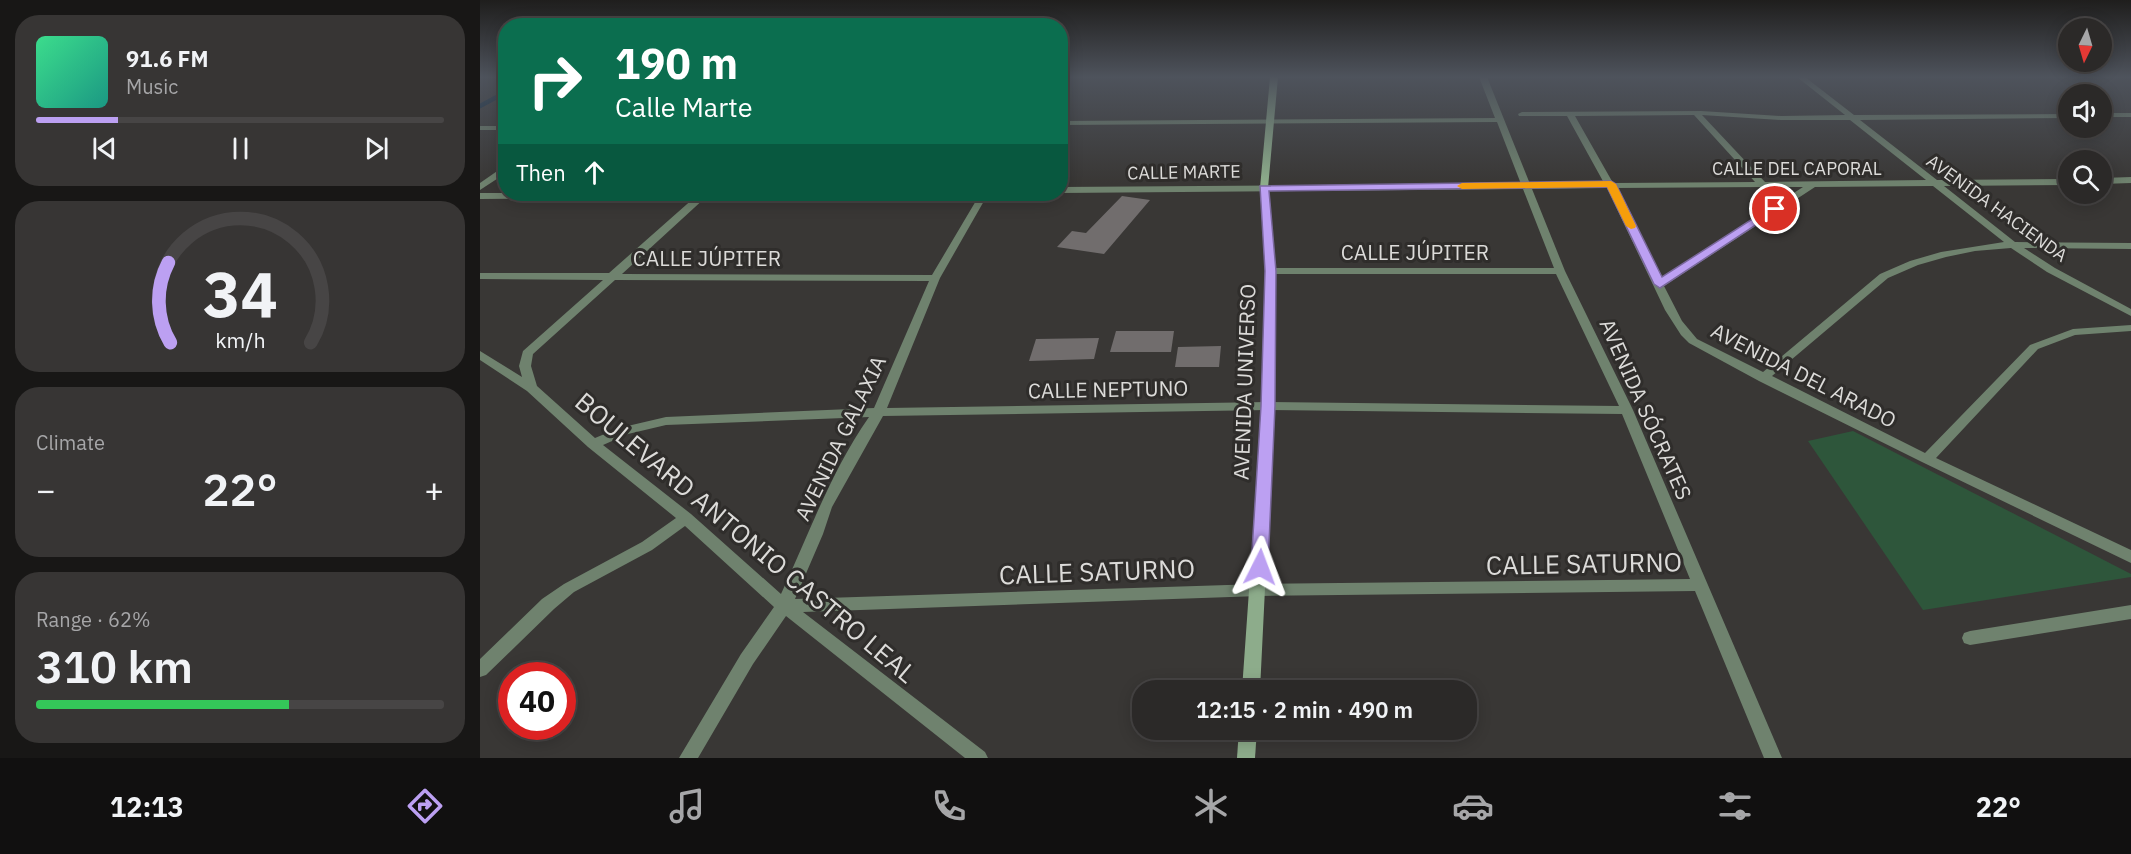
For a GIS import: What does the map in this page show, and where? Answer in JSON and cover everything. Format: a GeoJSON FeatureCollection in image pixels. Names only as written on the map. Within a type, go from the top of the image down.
{"type":"FeatureCollection","features":[{"type":"Feature","properties":{"kind":"street","name":"AVENIDA UNIVERSO"},"geometry":{"type":"LineString","coordinates":[[1252,680],[1259,590],[1268,406],[1270,271],[1264,188],[1271,112]]}},
{"type":"Feature","properties":{"kind":"street","name":"AVENIDA SÓCRATES"},"geometry":{"type":"LineString","coordinates":[[1496,112],[1560,271],[1627,410],[1773,758]]}},
{"type":"Feature","properties":{"kind":"street","name":"AVENIDA HACIENDA"},"geometry":{"type":"LineString","coordinates":[[1845,112],[2013,244],[2051,270],[2131,313]]}},
{"type":"Feature","properties":{"kind":"street"},"geometry":{"type":"LineString","coordinates":[[1696,113],[1763,185]]}},
{"type":"Feature","properties":{"kind":"street"},"geometry":{"type":"LineString","coordinates":[[1522,114],[1696,113],[1781,118],[2058,116]]}},
{"type":"Feature","properties":{"kind":"street","name":"AVENIDA DEL ARADO"},"geometry":{"type":"LineString","coordinates":[[1570,114],[1611,184],[1677,324],[1693,341],[1927,459],[2131,557]]}},
{"type":"Feature","properties":{"kind":"street"},"geometry":{"type":"LineString","coordinates":[[2112,116],[2131,115]]}},
{"type":"Feature","properties":{"kind":"street"},"geometry":{"type":"LineString","coordinates":[[1068,123],[1499,120]]}},
{"type":"Feature","properties":{"kind":"street"},"geometry":{"type":"LineString","coordinates":[[480,128],[498,128]]}},
{"type":"Feature","properties":{"kind":"street"},"geometry":{"type":"LineString","coordinates":[[480,187],[498,175]]}},
{"type":"Feature","properties":{"kind":"street"},"geometry":{"type":"LineString","coordinates":[[2112,181],[2131,180]]}},
{"type":"Feature","properties":{"kind":"street","name":"CALLE DEL CAPORAL"},"geometry":{"type":"LineString","coordinates":[[1525,185],[2058,182]]}},
{"type":"Feature","properties":{"kind":"street"},"geometry":{"type":"LineString","coordinates":[[1660,284],[1814,184]]}},
{"type":"Feature","properties":{"kind":"street","name":"CALLE MARTE"},"geometry":{"type":"LineString","coordinates":[[1068,190],[1525,185]]}},
{"type":"Feature","properties":{"kind":"street"},"geometry":{"type":"LineString","coordinates":[[480,196],[498,196]]}},
{"type":"Feature","properties":{"kind":"street"},"geometry":{"type":"LineString","coordinates":[[531,388],[525,366],[527,353],[695,201]]}},
{"type":"Feature","properties":{"kind":"street","name":"AVENIDA GALAXIA"},"geometry":{"type":"LineString","coordinates":[[688,758],[747,659],[784,606],[816,534],[825,507],[879,412],[935,278],[980,201]]}},
{"type":"Feature","properties":{"kind":"street"},"geometry":{"type":"LineString","coordinates":[[1763,378],[1884,276],[1906,265],[1953,250],[2013,244],[2131,246]]}},
{"type":"Feature","properties":{"kind":"street","name":"CALLE JÚPITER"},"geometry":{"type":"LineString","coordinates":[[1270,271],[1560,271]]}},
{"type":"Feature","properties":{"kind":"street","name":"CALLE JÚPITER"},"geometry":{"type":"LineString","coordinates":[[480,276],[935,278]]}},
{"type":"Feature","properties":{"kind":"street"},"geometry":{"type":"LineString","coordinates":[[1927,459],[2034,346],[2073,332],[2131,328]]}},
{"type":"Feature","properties":{"kind":"street","name":"BOULEVARD ANTONIO CASTRO LEAL"},"geometry":{"type":"LineString","coordinates":[[480,355],[531,388],[593,444],[686,518],[784,606],[979,758]]}},
{"type":"Feature","properties":{"kind":"street","name":"CALLE NEPTUNO"},"geometry":{"type":"LineString","coordinates":[[593,444],[624,431],[666,422],[879,412],[1268,406],[1627,410]]}},
{"type":"Feature","properties":{"kind":"street"},"geometry":{"type":"LineString","coordinates":[[480,670],[548,603],[569,588],[646,546],[686,518]]}},
{"type":"Feature","properties":{"kind":"street","name":"CALLE SATURNO"},"geometry":{"type":"LineString","coordinates":[[784,606],[1259,590],[1700,585]]}},
{"type":"Feature","properties":{"kind":"street"},"geometry":{"type":"LineString","coordinates":[[1970,638],[2131,612]]}},
{"type":"Feature","properties":{"kind":"street"},"geometry":{"type":"LineString","coordinates":[[1246,758],[1247,740]]}},
{"type":"Feature","properties":{"kind":"green space"},"geometry":{"type":"Polygon","coordinates":[[[1853,431],[2131,574],[2131,577],[1923,610],[1808,441],[1853,431]]]}},
{"type":"Feature","properties":{"kind":"building"},"geometry":{"type":"Polygon","coordinates":[[[1122,196],[1150,200],[1104,254],[1057,247],[1072,231],[1086,233],[1122,196]]]}},
{"type":"Feature","properties":{"kind":"building"},"geometry":{"type":"Polygon","coordinates":[[[1116,331],[1174,331],[1171,352],[1110,352],[1116,331]]]}},
{"type":"Feature","properties":{"kind":"building"},"geometry":{"type":"Polygon","coordinates":[[[1099,338],[1094,359],[1029,361],[1036,339],[1099,338]]]}},
{"type":"Feature","properties":{"kind":"building"},"geometry":{"type":"Polygon","coordinates":[[[1221,346],[1219,367],[1175,367],[1178,347],[1221,346]]]}},
{"type":"Feature","properties":{"kind":"slow traffic"},"geometry":{"type":"LineString","coordinates":[[1462,186],[1611,184],[1631,226]]}},
{"type":"Feature","properties":{"kind":"route"},"geometry":{"type":"LineString","coordinates":[[1260,567],[1268,406],[1270,271],[1264,188],[1611,184],[1660,284],[1775,209]]}}]}
